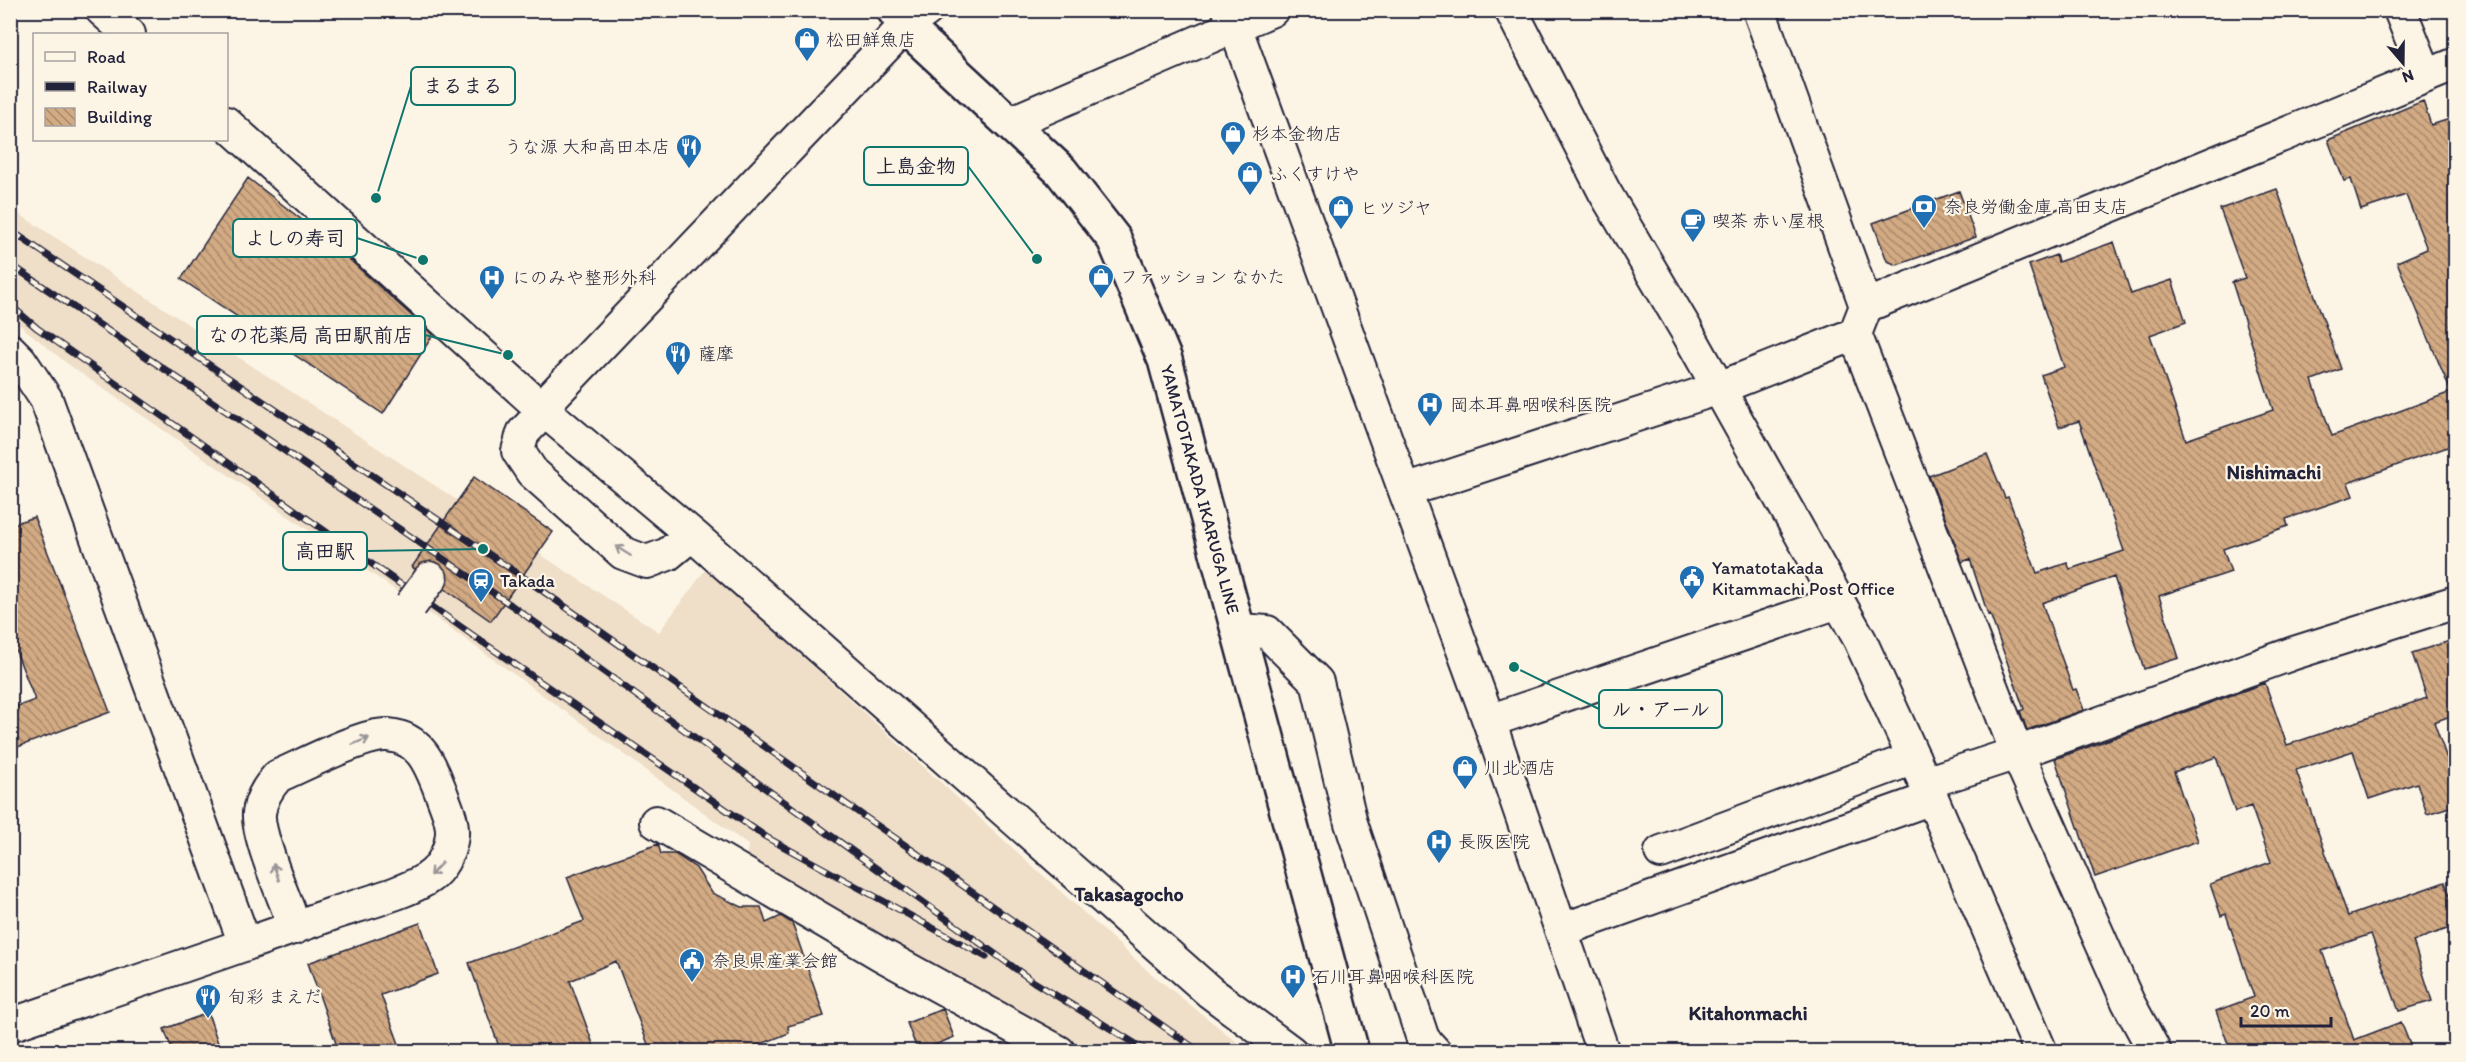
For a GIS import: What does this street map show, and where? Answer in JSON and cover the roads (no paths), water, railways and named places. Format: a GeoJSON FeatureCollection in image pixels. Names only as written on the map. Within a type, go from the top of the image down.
{"type":"FeatureCollection","features":[{"type":"Feature","properties":{"kind":"main road","name":"YAMATOTAKADA IKARUGA LINE"},"geometry":{"type":"LineString","coordinates":[[908,16],[1010,123],[1061,171],[1114,239],[1165,360],[1240,630],[1352,1052]]}},
{"type":"Feature","properties":{"kind":"street"},"geometry":{"type":"LineString","coordinates":[[102,10],[128,33]]}},
{"type":"Feature","properties":{"kind":"street"},"geometry":{"type":"LineString","coordinates":[[1010,123],[1231,18],[1272,10]]}},
{"type":"Feature","properties":{"kind":"street"},"geometry":{"type":"LineString","coordinates":[[1510,10],[1604,191],[1719,388],[1860,640],[1924,780],[2041,1052]]}},
{"type":"Feature","properties":{"kind":"street"},"geometry":{"type":"LineString","coordinates":[[1759,10],[1860,320],[2017,753],[2128,1002],[2155,1052]]}},
{"type":"Feature","properties":{"kind":"street"},"geometry":{"type":"LineString","coordinates":[[2400,10],[2426,75]]}},
{"type":"Feature","properties":{"kind":"street"},"geometry":{"type":"LineString","coordinates":[[692,535],[668,554],[647,562],[623,553],[532,472],[518,451],[523,433],[908,16]]}},
{"type":"Feature","properties":{"kind":"street"},"geometry":{"type":"LineString","coordinates":[[1231,18],[1489,721],[1603,1052]]}},
{"type":"Feature","properties":{"kind":"street"},"geometry":{"type":"LineString","coordinates":[[1405,491],[1719,388],[1860,320],[2456,64]]}},
{"type":"Feature","properties":{"kind":"street"},"geometry":{"type":"LineString","coordinates":[[228,125],[543,409],[692,535],[1209,992],[1291,1052]]}},
{"type":"Feature","properties":{"kind":"street"},"geometry":{"type":"LineString","coordinates":[[10,350],[21,360],[46,399],[245,944]]}},
{"type":"Feature","properties":{"kind":"street"},"geometry":{"type":"LineString","coordinates":[[411,605],[430,579]]}},
{"type":"Feature","properties":{"kind":"street"},"geometry":{"type":"LineString","coordinates":[[1489,721],[1838,602]]}},
{"type":"Feature","properties":{"kind":"street"},"geometry":{"type":"LineString","coordinates":[[1661,852],[2017,753],[2294,652],[2456,602]]}},
{"type":"Feature","properties":{"kind":"street"},"geometry":{"type":"LineString","coordinates":[[1240,630],[1267,632],[1317,682],[1351,823],[1423,1039],[1435,1052]]}},
{"type":"Feature","properties":{"kind":"street"},"geometry":{"type":"LineString","coordinates":[[10,1025],[295,928],[406,888],[432,875],[442,863],[452,834],[451,819],[431,766],[418,748],[409,742],[399,737],[374,736],[278,776],[268,787],[259,813],[259,826],[295,928]]}},
{"type":"Feature","properties":{"kind":"street"},"geometry":{"type":"LineString","coordinates":[[1562,930],[1924,780]]}},
{"type":"Feature","properties":{"kind":"street"},"geometry":{"type":"LineString","coordinates":[[656,822],[882,955],[1059,1052]]}},
{"type":"Feature","properties":{"kind":"railway"},"geometry":{"type":"LineString","coordinates":[[10,230],[530,582],[1200,1052]]}},
{"type":"Feature","properties":{"kind":"railway"},"geometry":{"type":"LineString","coordinates":[[10,264],[511,605],[1034,982],[1149,1052]]}},
{"type":"Feature","properties":{"kind":"railway"},"geometry":{"type":"LineString","coordinates":[[10,305],[37,328],[481,641],[766,837],[986,957]]}},
{"type":"Feature","properties":{"kind":"place","name":"松田鮮魚店"},"geometry":{"type":"Point","coordinates":[807,63]}},
{"type":"Feature","properties":{"kind":"place","name":"杉本金物店"},"geometry":{"type":"Point","coordinates":[1233,157]}},
{"type":"Feature","properties":{"kind":"place","name":"うな源 大和高田本店"},"geometry":{"type":"Point","coordinates":[689,170]}},
{"type":"Feature","properties":{"kind":"place","name":"ふくすけや"},"geometry":{"type":"Point","coordinates":[1250,197]}},
{"type":"Feature","properties":{"kind":"place","name":"まるまる"},"geometry":{"type":"Point","coordinates":[376,198]}},
{"type":"Feature","properties":{"kind":"place","name":"奈良労働金庫 高田支店"},"geometry":{"type":"Point","coordinates":[1924,230]}},
{"type":"Feature","properties":{"kind":"place","name":"ヒツジヤ"},"geometry":{"type":"Point","coordinates":[1341,231]}},
{"type":"Feature","properties":{"kind":"place","name":"喫茶 赤い屋根"},"geometry":{"type":"Point","coordinates":[1693,244]}},
{"type":"Feature","properties":{"kind":"place","name":"上島金物"},"geometry":{"type":"Point","coordinates":[1037,259]}},
{"type":"Feature","properties":{"kind":"place","name":"よしの寿司"},"geometry":{"type":"Point","coordinates":[423,260]}},
{"type":"Feature","properties":{"kind":"place","name":"ファッション なかた"},"geometry":{"type":"Point","coordinates":[1101,300]}},
{"type":"Feature","properties":{"kind":"place","name":"にのみや整形外科"},"geometry":{"type":"Point","coordinates":[492,301]}},
{"type":"Feature","properties":{"kind":"place","name":"なの花薬局 高田駅前店"},"geometry":{"type":"Point","coordinates":[508,355]}},
{"type":"Feature","properties":{"kind":"place","name":"薩摩"},"geometry":{"type":"Point","coordinates":[678,377]}},
{"type":"Feature","properties":{"kind":"place","name":"岡本耳鼻咽喉科医院"},"geometry":{"type":"Point","coordinates":[1430,428]}},
{"type":"Feature","properties":{"kind":"place","name":"高田駅"},"geometry":{"type":"Point","coordinates":[483,549]}},
{"type":"Feature","properties":{"kind":"place","name":"Yamatotakada Kitammachi Post Office"},"geometry":{"type":"Point","coordinates":[1692,601]}},
{"type":"Feature","properties":{"kind":"place","name":"Takada"},"geometry":{"type":"Point","coordinates":[481,604]}},
{"type":"Feature","properties":{"kind":"place","name":"ル・アール"},"geometry":{"type":"Point","coordinates":[1514,667]}},
{"type":"Feature","properties":{"kind":"place","name":"川北酒店"},"geometry":{"type":"Point","coordinates":[1465,791]}},
{"type":"Feature","properties":{"kind":"place","name":"長阪医院"},"geometry":{"type":"Point","coordinates":[1439,865]}},
{"type":"Feature","properties":{"kind":"place","name":"奈良県産業会館"},"geometry":{"type":"Point","coordinates":[692,984]}},
{"type":"Feature","properties":{"kind":"place","name":"石川耳鼻咽喉科医院"},"geometry":{"type":"Point","coordinates":[1293,1000]}},
{"type":"Feature","properties":{"kind":"place","name":"旬彩 まえだ"},"geometry":{"type":"Point","coordinates":[208,1020]}},
{"type":"Feature","properties":{"kind":"district","name":"Nishimachi"},"geometry":{"type":"Point","coordinates":[2274,472]}},
{"type":"Feature","properties":{"kind":"district","name":"Takasagocho"},"geometry":{"type":"Point","coordinates":[1129,894]}},
{"type":"Feature","properties":{"kind":"district","name":"Kitahonmachi"},"geometry":{"type":"Point","coordinates":[1748,1013]}}]}
